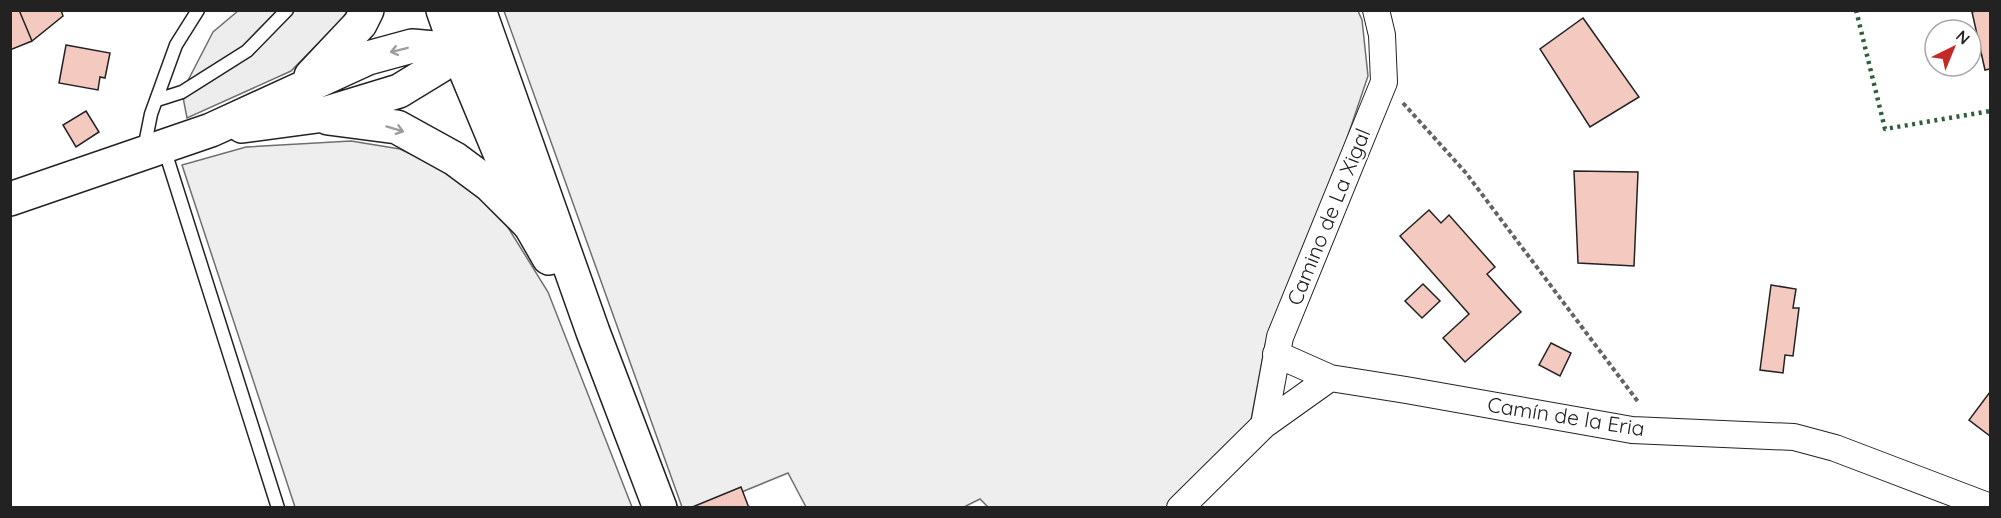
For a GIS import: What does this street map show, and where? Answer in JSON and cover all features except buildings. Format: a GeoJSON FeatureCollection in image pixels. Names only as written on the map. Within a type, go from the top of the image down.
{"type":"FeatureCollection","features":[{"type":"Feature","properties":{"kind":"main road"},"geometry":{"type":"LineString","coordinates":[[294,92],[353,32],[367,10]]}},
{"type":"Feature","properties":{"kind":"main road"},"geometry":{"type":"LineString","coordinates":[[443,10],[456,50],[486,76],[542,226],[593,332],[660,507]]}},
{"type":"Feature","properties":{"kind":"main road"},"geometry":{"type":"LineString","coordinates":[[211,130],[317,116],[399,91],[440,66],[456,50],[464,20],[462,10]]}},
{"type":"Feature","properties":{"kind":"main road"},"geometry":{"type":"LineString","coordinates":[[479,10],[542,226]]}},
{"type":"Feature","properties":{"kind":"main road"},"geometry":{"type":"LineString","coordinates":[[10,199],[211,130],[368,58],[412,46],[456,50]]}},
{"type":"Feature","properties":{"kind":"main road"},"geometry":{"type":"LineString","coordinates":[[317,116],[397,127],[455,159],[542,226]]}},
{"type":"Feature","properties":{"kind":"street","name":"Camino de La Xigal"},"geometry":{"type":"LineString","coordinates":[[1264,425],[1280,337],[1384,82],[1382,35],[1376,10]]}},
{"type":"Feature","properties":{"kind":"street","name":"Camín de la Eria"},"geometry":{"type":"LineString","coordinates":[[1276,354],[1330,378],[1632,430],[1794,437],[1835,448],[1990,507]]}},
{"type":"Feature","properties":{"kind":"street"},"geometry":{"type":"LineString","coordinates":[[1180,507],[1264,425],[1330,378]]}},
{"type":"Feature","properties":{"kind":"lane"},"geometry":{"type":"LineString","coordinates":[[198,10],[176,45],[151,114],[154,149],[278,507]]}},
{"type":"Feature","properties":{"kind":"lane"},"geometry":{"type":"LineString","coordinates":[[157,100],[182,92],[247,51],[287,10]]}},
{"type":"Feature","properties":{"kind":"path"},"geometry":{"type":"LineString","coordinates":[[1384,82],[1466,172],[1660,431]]}},
{"type":"Feature","properties":{"kind":"shaded area"},"geometry":{"type":"Polygon","coordinates":[[[238,11],[347,11],[343,18],[291,71],[187,118],[182,92],[213,32],[238,11]]]}},
{"type":"Feature","properties":{"kind":"shaded area"},"geometry":{"type":"Polygon","coordinates":[[[504,11],[1358,11],[1362,20],[1368,76],[1342,153],[1265,345],[1251,420],[1169,507],[989,508],[980,499],[964,507],[806,507],[788,473],[705,507],[682,507],[504,11]]]}},
{"type":"Feature","properties":{"kind":"shaded area"},"geometry":{"type":"Polygon","coordinates":[[[351,141],[400,149],[452,173],[504,221],[548,292],[632,507],[295,507],[182,165],[246,147],[351,141]]]}},
{"type":"Feature","properties":{"kind":"hedge"},"geometry":{"type":"LineString","coordinates":[[1856,10],[1885,129],[1990,111]]}}]}
